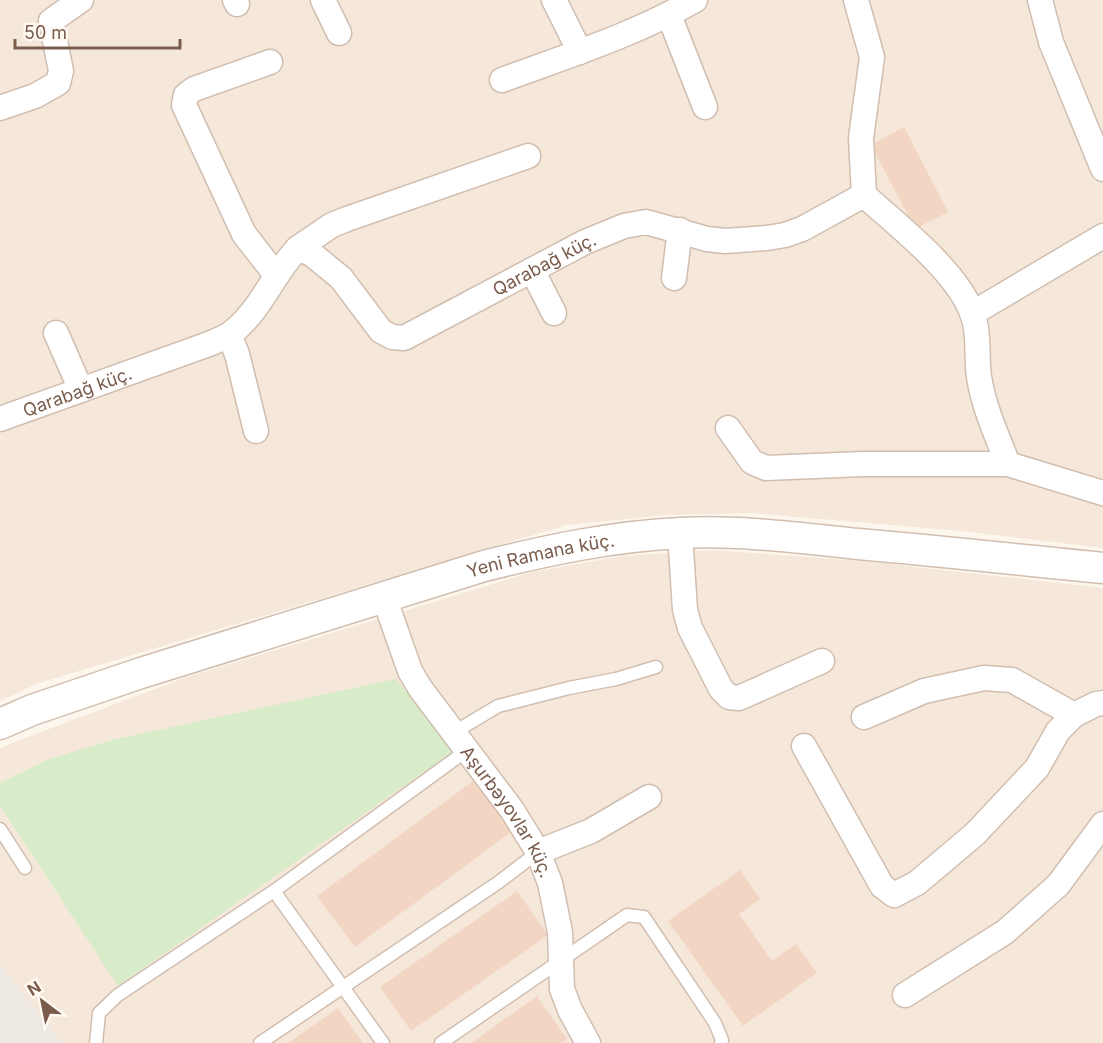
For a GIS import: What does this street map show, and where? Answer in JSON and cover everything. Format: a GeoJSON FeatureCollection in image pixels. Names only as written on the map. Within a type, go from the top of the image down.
{"type":"FeatureCollection","features":[{"type":"Feature","properties":{"kind":"street"},"geometry":{"type":"LineString","coordinates":[[0,108],[35,96],[58,83],[61,71],[49,11],[81,0]]}},
{"type":"Feature","properties":{"kind":"street"},"geometry":{"type":"LineString","coordinates":[[323,0],[339,33]]}},
{"type":"Feature","properties":{"kind":"street"},"geometry":{"type":"LineString","coordinates":[[554,0],[580,52]]}},
{"type":"Feature","properties":{"kind":"street"},"geometry":{"type":"LineString","coordinates":[[502,80],[627,34],[695,0]]}},
{"type":"Feature","properties":{"kind":"street"},"geometry":{"type":"LineString","coordinates":[[856,0],[872,57],[861,138],[864,195],[929,254],[961,292],[973,313],[978,344],[979,375],[987,410],[1008,464]]}},
{"type":"Feature","properties":{"kind":"street"},"geometry":{"type":"LineString","coordinates":[[1040,0],[1051,42],[1103,169]]}},
{"type":"Feature","properties":{"kind":"street"},"geometry":{"type":"LineString","coordinates":[[669,15],[705,107]]}},
{"type":"Feature","properties":{"kind":"street"},"geometry":{"type":"LineString","coordinates":[[270,62],[194,89],[186,95],[184,105],[244,234],[276,275]]}},
{"type":"Feature","properties":{"kind":"street"},"geometry":{"type":"LineString","coordinates":[[298,249],[332,225],[528,156]]}},
{"type":"Feature","properties":{"kind":"street","name":"Qarabağ küç."},"geometry":{"type":"LineString","coordinates":[[0,419],[229,335],[251,315],[276,275],[298,249],[313,255],[341,278],[381,331],[392,337],[404,338],[585,242],[624,226],[646,222],[725,241],[785,235],[864,195]]}},
{"type":"Feature","properties":{"kind":"street"},"geometry":{"type":"LineString","coordinates":[[674,278],[680,230]]}},
{"type":"Feature","properties":{"kind":"street"},"geometry":{"type":"LineString","coordinates":[[973,313],[1103,236]]}},
{"type":"Feature","properties":{"kind":"street"},"geometry":{"type":"LineString","coordinates":[[532,270],[554,313]]}},
{"type":"Feature","properties":{"kind":"street"},"geometry":{"type":"LineString","coordinates":[[56,333],[81,390]]}},
{"type":"Feature","properties":{"kind":"street"},"geometry":{"type":"LineString","coordinates":[[229,335],[237,354],[256,431]]}},
{"type":"Feature","properties":{"kind":"street"},"geometry":{"type":"LineString","coordinates":[[728,428],[752,462],[766,468],[863,464],[1008,464],[1103,493]]}},
{"type":"Feature","properties":{"kind":"street"},"geometry":{"type":"LineString","coordinates":[[680,533],[686,610],[690,628],[721,690],[729,698],[738,698],[822,661]]}},
{"type":"Feature","properties":{"kind":"street","name":"Yeni Ramana küç."},"geometry":{"type":"LineString","coordinates":[[0,724],[32,710],[141,673],[484,566],[594,542],[680,533],[729,533],[793,537],[1103,568]]}},
{"type":"Feature","properties":{"kind":"street","name":"Aşurbəyovlar küç."},"geometry":{"type":"LineString","coordinates":[[384,597],[410,671],[420,688],[512,810],[538,852],[550,883],[560,932],[562,988],[570,1010],[588,1043]]}},
{"type":"Feature","properties":{"kind":"street"},"geometry":{"type":"LineString","coordinates":[[864,717],[924,690],[984,678],[1012,680],[1074,715]]}},
{"type":"Feature","properties":{"kind":"street"},"geometry":{"type":"LineString","coordinates":[[804,746],[882,886],[894,895],[917,883],[975,834],[1037,768],[1058,731],[1074,715],[1103,703]]}},
{"type":"Feature","properties":{"kind":"street"},"geometry":{"type":"LineString","coordinates":[[538,852],[591,831],[649,797]]}},
{"type":"Feature","properties":{"kind":"street"},"geometry":{"type":"LineString","coordinates":[[905,995],[1005,932],[1058,885],[1103,824]]}},
{"type":"Feature","properties":{"kind":"lane"},"geometry":{"type":"LineString","coordinates":[[96,1043],[99,1013],[118,995],[274,891],[460,742],[498,706],[616,679],[656,667]]}},
{"type":"Feature","properties":{"kind":"lane"},"geometry":{"type":"LineString","coordinates":[[0,829],[26,868]]}},
{"type":"Feature","properties":{"kind":"lane"},"geometry":{"type":"LineString","coordinates":[[261,1043],[499,882],[538,852]]}},
{"type":"Feature","properties":{"kind":"lane"},"geometry":{"type":"LineString","coordinates":[[274,891],[383,1043]]}},
{"type":"Feature","properties":{"kind":"lane"},"geometry":{"type":"LineString","coordinates":[[441,1043],[627,915],[644,916],[715,1023],[722,1040],[721,1043]]}},
{"type":"Feature","properties":{"kind":"shaded area"},"geometry":{"type":"Polygon","coordinates":[[[0,0],[1103,0],[1103,548],[962,531],[750,513],[666,515],[567,525],[39,683],[0,701],[0,0]]]}},
{"type":"Feature","properties":{"kind":"shaded area"},"geometry":{"type":"Polygon","coordinates":[[[712,550],[863,561],[1103,588],[1103,1043],[0,1043],[0,749],[184,678],[532,572],[622,556],[712,550]]]}},
{"type":"Feature","properties":{"kind":"shaded area"},"geometry":{"type":"Polygon","coordinates":[[[0,964],[62,1043],[0,1043],[0,964]]]}},
{"type":"Feature","properties":{"kind":"green space"},"geometry":{"type":"Polygon","coordinates":[[[396,679],[454,751],[118,986],[0,806],[0,783],[47,760],[112,740],[396,679]]]}},
{"type":"Feature","properties":{"kind":"building"},"geometry":{"type":"Polygon","coordinates":[[[904,127],[948,212],[915,229],[871,145],[904,127]]]}},
{"type":"Feature","properties":{"kind":"building"},"geometry":{"type":"Polygon","coordinates":[[[476,779],[514,830],[355,947],[317,896],[476,779]]]}},
{"type":"Feature","properties":{"kind":"building"},"geometry":{"type":"Polygon","coordinates":[[[740,870],[760,899],[739,914],[772,961],[796,944],[817,973],[743,1026],[668,921],[740,870]]]}},
{"type":"Feature","properties":{"kind":"building"},"geometry":{"type":"Polygon","coordinates":[[[517,891],[548,935],[411,1031],[380,987],[517,891]]]}},
{"type":"Feature","properties":{"kind":"building"},"geometry":{"type":"Polygon","coordinates":[[[537,996],[567,1039],[561,1043],[471,1043],[537,996]]]}},
{"type":"Feature","properties":{"kind":"building"},"geometry":{"type":"Polygon","coordinates":[[[338,1008],[363,1043],[288,1043],[338,1008]]]}}]}
